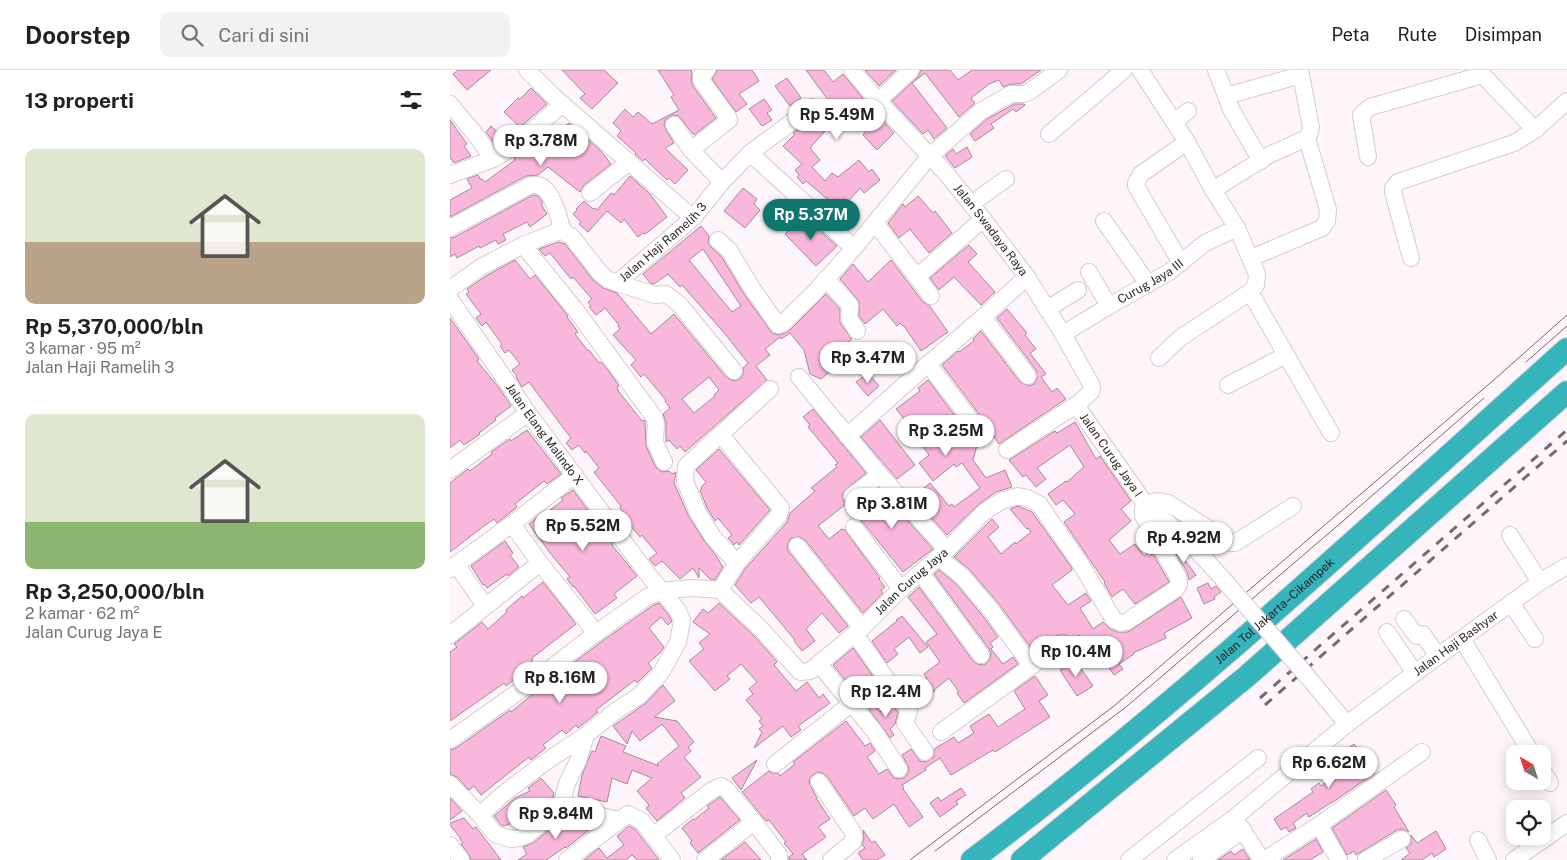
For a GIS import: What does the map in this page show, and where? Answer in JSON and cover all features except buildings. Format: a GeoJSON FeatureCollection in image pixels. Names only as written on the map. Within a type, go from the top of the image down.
{"type":"FeatureCollection","features":[{"type":"Feature","properties":{"kind":"highway","name":"Jalan Tol Jakarta–Cikampek"},"geometry":{"type":"LineString","coordinates":[[972,860],[1021,823],[1228,654],[1567,349]]}},
{"type":"Feature","properties":{"kind":"highway"},"geometry":{"type":"LineString","coordinates":[[1022,860],[1246,677],[1567,392]]}},
{"type":"Feature","properties":{"kind":"street"},"geometry":{"type":"LineString","coordinates":[[527,70],[693,218]]}},
{"type":"Feature","properties":{"kind":"street"},"geometry":{"type":"LineString","coordinates":[[691,150],[729,120],[701,80],[701,76],[707,70]]}},
{"type":"Feature","properties":{"kind":"street","name":"Jalan Swadaya Raya"},"geometry":{"type":"LineString","coordinates":[[852,70],[878,102],[945,172],[1027,278],[1063,334],[1092,388],[1091,392],[1076,405]]}},
{"type":"Feature","properties":{"kind":"street"},"geometry":{"type":"LineString","coordinates":[[878,102],[911,70]]}},
{"type":"Feature","properties":{"kind":"street"},"geometry":{"type":"LineString","coordinates":[[718,240],[729,250],[752,288],[777,324],[780,325],[814,293],[854,248],[929,156],[981,111],[1011,94],[1029,92],[1059,70]]}},
{"type":"Feature","properties":{"kind":"street"},"geometry":{"type":"LineString","coordinates":[[1049,134],[1124,70]]}},
{"type":"Feature","properties":{"kind":"street"},"geometry":{"type":"LineString","coordinates":[[1140,70],[1187,142],[1213,190],[1237,228],[1251,258],[1257,279],[1256,285],[1250,292],[1180,338],[1158,358]]}},
{"type":"Feature","properties":{"kind":"street"},"geometry":{"type":"LineString","coordinates":[[1216,70],[1231,109],[1260,161]]}},
{"type":"Feature","properties":{"kind":"street"},"geometry":{"type":"LineString","coordinates":[[1368,157],[1361,115],[1364,111],[1381,103],[1480,72],[1535,130]]}},
{"type":"Feature","properties":{"kind":"street"},"geometry":{"type":"LineString","coordinates":[[1213,190],[1269,155],[1307,138],[1310,132],[1300,73],[1226,96]]}},
{"type":"Feature","properties":{"kind":"street"},"geometry":{"type":"LineString","coordinates":[[1412,258],[1393,192],[1395,184],[1520,140],[1535,130],[1567,101]]}},
{"type":"Feature","properties":{"kind":"street"},"geometry":{"type":"LineString","coordinates":[[450,104],[493,159]]}},
{"type":"Feature","properties":{"kind":"street"},"geometry":{"type":"LineString","coordinates":[[450,175],[493,159],[510,148],[563,104]]}},
{"type":"Feature","properties":{"kind":"street","name":"Jalan Haji Ramelih 3"},"geometry":{"type":"LineString","coordinates":[[563,232],[572,237],[601,274],[617,283],[693,218],[722,182],[750,153],[812,107]]}},
{"type":"Feature","properties":{"kind":"street"},"geometry":{"type":"LineString","coordinates":[[1174,122],[1188,111]]}},
{"type":"Feature","properties":{"kind":"street"},"geometry":{"type":"LineString","coordinates":[[674,125],[691,150],[722,182]]}},
{"type":"Feature","properties":{"kind":"street"},"geometry":{"type":"LineString","coordinates":[[1251,258],[1322,228],[1327,221],[1328,210],[1307,138]]}},
{"type":"Feature","properties":{"kind":"street"},"geometry":{"type":"LineString","coordinates":[[1182,263],[1136,183],[1141,174],[1187,142]]}},
{"type":"Feature","properties":{"kind":"street"},"geometry":{"type":"LineString","coordinates":[[750,153],[854,248]]}},
{"type":"Feature","properties":{"kind":"street"},"geometry":{"type":"LineString","coordinates":[[590,192],[630,162]]}},
{"type":"Feature","properties":{"kind":"street"},"geometry":{"type":"LineString","coordinates":[[971,204],[1006,179]]}},
{"type":"Feature","properties":{"kind":"street"},"geometry":{"type":"LineString","coordinates":[[450,228],[531,185],[537,184],[542,185],[546,189],[557,211],[563,232],[556,232],[523,245],[481,267],[450,289]]}},
{"type":"Feature","properties":{"kind":"street"},"geometry":{"type":"LineString","coordinates":[[917,277],[983,219]]}},
{"type":"Feature","properties":{"kind":"street"},"geometry":{"type":"LineString","coordinates":[[1104,221],[1148,284]]}},
{"type":"Feature","properties":{"kind":"street"},"geometry":{"type":"LineString","coordinates":[[875,223],[931,296]]}},
{"type":"Feature","properties":{"kind":"street","name":"Curug Jaya III"},"geometry":{"type":"LineString","coordinates":[[1063,334],[1182,263],[1205,243],[1237,228]]}},
{"type":"Feature","properties":{"kind":"street"},"geometry":{"type":"LineString","coordinates":[[523,245],[578,313],[654,417],[656,423],[654,442],[664,462]]}},
{"type":"Feature","properties":{"kind":"street"},"geometry":{"type":"LineString","coordinates":[[1088,272],[1109,306]]}},
{"type":"Feature","properties":{"kind":"street"},"geometry":{"type":"LineString","coordinates":[[847,436],[1027,278]]}},
{"type":"Feature","properties":{"kind":"street"},"geometry":{"type":"LineString","coordinates":[[826,279],[850,305],[849,318],[858,331]]}},
{"type":"Feature","properties":{"kind":"street"},"geometry":{"type":"LineString","coordinates":[[617,283],[655,295],[666,294],[680,305],[734,371]]}},
{"type":"Feature","properties":{"kind":"street"},"geometry":{"type":"LineString","coordinates":[[1047,309],[1078,290]]}},
{"type":"Feature","properties":{"kind":"street"},"geometry":{"type":"LineString","coordinates":[[1250,292],[1331,432]]}},
{"type":"Feature","properties":{"kind":"street","name":"Jalan Elang Malindo X"},"geometry":{"type":"LineString","coordinates":[[450,299],[528,412],[660,591],[676,608],[682,621],[678,642],[661,673],[640,695],[544,763],[502,795],[480,815]]}},
{"type":"Feature","properties":{"kind":"street"},"geometry":{"type":"LineString","coordinates":[[983,318],[1028,376]]}},
{"type":"Feature","properties":{"kind":"street"},"geometry":{"type":"LineString","coordinates":[[1228,385],[1286,355]]}},
{"type":"Feature","properties":{"kind":"street"},"geometry":{"type":"LineString","coordinates":[[928,364],[980,432]]}},
{"type":"Feature","properties":{"kind":"street"},"geometry":{"type":"LineString","coordinates":[[799,378],[991,610],[1031,665]]}},
{"type":"Feature","properties":{"kind":"street"},"geometry":{"type":"LineString","coordinates":[[737,563],[713,537],[698,513],[685,481],[686,466],[770,388]]}},
{"type":"Feature","properties":{"kind":"street"},"geometry":{"type":"LineString","coordinates":[[1007,450],[1076,405]]}},
{"type":"Feature","properties":{"kind":"street","name":"Jalan Curug Jaya I"},"geometry":{"type":"LineString","coordinates":[[1076,405],[1146,505]]}},
{"type":"Feature","properties":{"kind":"street"},"geometry":{"type":"LineString","coordinates":[[450,470],[528,412]]}},
{"type":"Feature","properties":{"kind":"street"},"geometry":{"type":"LineString","coordinates":[[450,740],[647,597],[660,591],[692,588],[720,590],[737,563],[779,515],[781,508],[721,435]]}},
{"type":"Feature","properties":{"kind":"street"},"geometry":{"type":"LineString","coordinates":[[485,606],[453,566],[512,524],[575,475]]}},
{"type":"Feature","properties":{"kind":"street"},"geometry":{"type":"LineString","coordinates":[[852,496],[880,475]]}},
{"type":"Feature","properties":{"kind":"street","name":"Jalan Curug Jaya"},"geometry":{"type":"LineString","coordinates":[[720,590],[800,672],[810,670],[820,664],[859,631],[902,589],[943,554],[984,512],[1001,501],[1018,496],[1039,504],[1080,563],[1114,620],[1121,623],[1126,622],[1177,588],[1179,584],[1178,577],[1143,516],[1143,508],[1146,505]]}},
{"type":"Feature","properties":{"kind":"street"},"geometry":{"type":"LineString","coordinates":[[1293,506],[1232,543],[1168,503],[1151,501],[1146,505],[1199,553],[1347,724]]}},
{"type":"Feature","properties":{"kind":"street"},"geometry":{"type":"LineString","coordinates":[[512,524],[540,563],[596,633]]}},
{"type":"Feature","properties":{"kind":"street"},"geometry":{"type":"LineString","coordinates":[[854,527],[902,589]]}},
{"type":"Feature","properties":{"kind":"street"},"geometry":{"type":"LineString","coordinates":[[1510,535],[1540,582]]}},
{"type":"Feature","properties":{"kind":"street"},"geometry":{"type":"LineString","coordinates":[[797,546],[859,631],[909,711],[905,723],[925,752]]}},
{"type":"Feature","properties":{"kind":"street"},"geometry":{"type":"LineString","coordinates":[[450,635],[540,563]]}},
{"type":"Feature","properties":{"kind":"street","name":"Jalan Haji Bashyar"},"geometry":{"type":"LineString","coordinates":[[1239,824],[1347,724],[1540,582],[1567,566]]}},
{"type":"Feature","properties":{"kind":"street"},"geometry":{"type":"LineString","coordinates":[[921,573],[981,655]]}},
{"type":"Feature","properties":{"kind":"street"},"geometry":{"type":"LineString","coordinates":[[1511,603],[1535,639]]}},
{"type":"Feature","properties":{"kind":"street"},"geometry":{"type":"LineString","coordinates":[[1404,619],[1417,636],[1423,634],[1438,656]]}},
{"type":"Feature","properties":{"kind":"street"},"geometry":{"type":"LineString","coordinates":[[1387,632],[1415,673]]}},
{"type":"Feature","properties":{"kind":"street"},"geometry":{"type":"LineString","coordinates":[[1462,639],[1527,745]]}},
{"type":"Feature","properties":{"kind":"street"},"geometry":{"type":"LineString","coordinates":[[941,732],[1062,644]]}},
{"type":"Feature","properties":{"kind":"street"},"geometry":{"type":"LineString","coordinates":[[820,664],[874,732],[899,770]]}},
{"type":"Feature","properties":{"kind":"street"},"geometry":{"type":"LineString","coordinates":[[775,764],[852,703]]}},
{"type":"Feature","properties":{"kind":"street"},"geometry":{"type":"LineString","coordinates":[[450,784],[480,815],[495,834],[511,839],[527,835],[561,807],[567,783],[578,761],[586,735]]}},
{"type":"Feature","properties":{"kind":"street"},"geometry":{"type":"LineString","coordinates":[[1239,824],[1263,860],[1319,825],[1422,752]]}},
{"type":"Feature","properties":{"kind":"street"},"geometry":{"type":"LineString","coordinates":[[1129,860],[1258,758]]}},
{"type":"Feature","properties":{"kind":"street"},"geometry":{"type":"LineString","coordinates":[[819,782],[852,831],[854,837],[853,842],[831,860]]}},
{"type":"Feature","properties":{"kind":"street"},"geometry":{"type":"LineString","coordinates":[[653,836],[712,790],[721,786],[726,789],[754,822],[779,855],[779,860]]}},
{"type":"Feature","properties":{"kind":"street"},"geometry":{"type":"LineString","coordinates":[[561,807],[619,820]]}},
{"type":"Feature","properties":{"kind":"street"},"geometry":{"type":"LineString","coordinates":[[567,860],[628,814],[642,821],[672,860]]}},
{"type":"Feature","properties":{"kind":"street"},"geometry":{"type":"LineString","coordinates":[[705,860],[754,822]]}},
{"type":"Feature","properties":{"kind":"street"},"geometry":{"type":"LineString","coordinates":[[1514,860],[1567,823]]}},
{"type":"Feature","properties":{"kind":"street"},"geometry":{"type":"LineString","coordinates":[[1175,860],[1239,824]]}},
{"type":"Feature","properties":{"kind":"street"},"geometry":{"type":"LineString","coordinates":[[1200,860],[1239,824]]}},
{"type":"Feature","properties":{"kind":"street"},"geometry":{"type":"LineString","coordinates":[[1319,825],[1339,860]]}},
{"type":"Feature","properties":{"kind":"street"},"geometry":{"type":"LineString","coordinates":[[1366,860],[1402,839]]}},
{"type":"Feature","properties":{"kind":"street"},"geometry":{"type":"LineString","coordinates":[[1478,840],[1488,860]]}},
{"type":"Feature","properties":{"kind":"street"},"geometry":{"type":"LineString","coordinates":[[450,845],[461,860]]}},
{"type":"Feature","properties":{"kind":"tram line"},"geometry":{"type":"LineString","coordinates":[[910,860],[1114,706],[1567,315]]}},
{"type":"Feature","properties":{"kind":"tram line"},"geometry":{"type":"LineString","coordinates":[[1526,362],[1567,326]]}},
{"type":"Feature","properties":{"kind":"tram line"},"geometry":{"type":"LineString","coordinates":[[935,851],[1126,707],[1484,398]]}},
{"type":"Feature","properties":{"kind":"railway"},"geometry":{"type":"LineString","coordinates":[[1260,698],[1567,430]]}},
{"type":"Feature","properties":{"kind":"railway"},"geometry":{"type":"LineString","coordinates":[[1265,705],[1567,441]]}}]}
